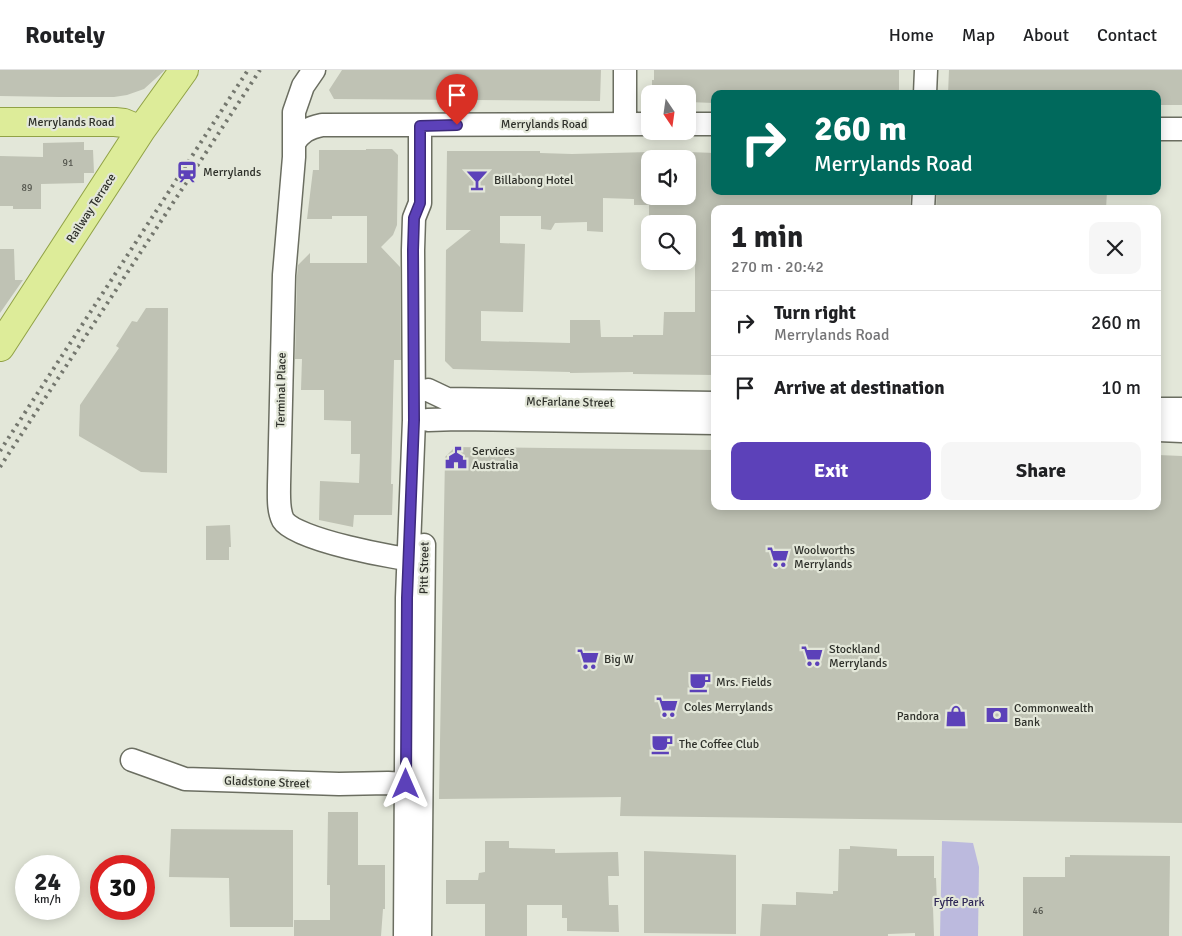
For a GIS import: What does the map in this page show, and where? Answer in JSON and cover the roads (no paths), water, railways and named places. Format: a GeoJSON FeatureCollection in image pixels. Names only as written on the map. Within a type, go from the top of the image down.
{"type":"FeatureCollection","features":[{"type":"Feature","properties":{"kind":"main road","name":"Railway Terrace"},"geometry":{"type":"LineString","coordinates":[[0,347],[141,130],[184,70]]}},
{"type":"Feature","properties":{"kind":"main road","name":"Merrylands Road"},"geometry":{"type":"LineString","coordinates":[[0,122],[116,122],[141,130]]}},
{"type":"Feature","properties":{"kind":"street","name":"Terminal Place"},"geometry":{"type":"LineString","coordinates":[[314,70],[303,86],[294,112],[294,143],[284,275],[280,511],[288,526],[303,534],[384,556],[416,560]]}},
{"type":"Feature","properties":{"kind":"street"},"geometry":{"type":"LineString","coordinates":[[625,70],[625,124]]}},
{"type":"Feature","properties":{"kind":"street"},"geometry":{"type":"LineString","coordinates":[[925,90],[926,70]]}},
{"type":"Feature","properties":{"kind":"street","name":"Merrylands Road"},"geometry":{"type":"LineString","coordinates":[[294,143],[300,135],[310,128],[322,126],[641,124]]}},
{"type":"Feature","properties":{"kind":"street"},"geometry":{"type":"LineString","coordinates":[[696,124],[711,124]]}},
{"type":"Feature","properties":{"kind":"street","name":"Pitt Street"},"geometry":{"type":"LineString","coordinates":[[420,126],[420,203],[414,218],[413,242],[416,560],[423,813],[420,936]]}},
{"type":"Feature","properties":{"kind":"street"},"geometry":{"type":"LineString","coordinates":[[1161,129],[1182,129]]}},
{"type":"Feature","properties":{"kind":"street","name":"Pitt Street"},"geometry":{"type":"LineString","coordinates":[[405,936],[406,784],[416,560],[428,420],[428,218],[420,203]]}},
{"type":"Feature","properties":{"kind":"street","name":"McFarlane Street"},"geometry":{"type":"LineString","coordinates":[[428,390],[447,399],[711,403]]}},
{"type":"Feature","properties":{"kind":"street"},"geometry":{"type":"LineString","coordinates":[[1161,409],[1182,409]]}},
{"type":"Feature","properties":{"kind":"street","name":"McFarlane Street"},"geometry":{"type":"LineString","coordinates":[[428,420],[711,423]]}},
{"type":"Feature","properties":{"kind":"street"},"geometry":{"type":"LineString","coordinates":[[1161,430],[1182,431]]}},
{"type":"Feature","properties":{"kind":"street","name":"Gladstone Street"},"geometry":{"type":"LineString","coordinates":[[132,760],[185,779],[339,784],[406,784]]}},
{"type":"Feature","properties":{"kind":"railway"},"geometry":{"type":"LineString","coordinates":[[0,451],[248,70]]}},
{"type":"Feature","properties":{"kind":"railway"},"geometry":{"type":"LineString","coordinates":[[0,467],[260,70]]}},
{"type":"Feature","properties":{"kind":"place","name":"Merrylands"},"geometry":{"type":"Point","coordinates":[187,172]}},
{"type":"Feature","properties":{"kind":"place","name":"Billabong Hotel"},"geometry":{"type":"Point","coordinates":[477,180]}},
{"type":"Feature","properties":{"kind":"place","name":"Services Australia"},"geometry":{"type":"Point","coordinates":[456,458]}},
{"type":"Feature","properties":{"kind":"place","name":"Woolworths Merrylands"},"geometry":{"type":"Point","coordinates":[778,557]}},
{"type":"Feature","properties":{"kind":"place","name":"Stockland Merrylands"},"geometry":{"type":"Point","coordinates":[812,656]}},
{"type":"Feature","properties":{"kind":"place","name":"Big W"},"geometry":{"type":"Point","coordinates":[588,659]}},
{"type":"Feature","properties":{"kind":"place","name":"Mrs. Fields"},"geometry":{"type":"Point","coordinates":[700,682]}},
{"type":"Feature","properties":{"kind":"place","name":"Coles Merrylands"},"geometry":{"type":"Point","coordinates":[667,707]}},
{"type":"Feature","properties":{"kind":"place","name":"Commonwealth Bank"},"geometry":{"type":"Point","coordinates":[997,715]}},
{"type":"Feature","properties":{"kind":"place","name":"Pandora"},"geometry":{"type":"Point","coordinates":[956,716]}},
{"type":"Feature","properties":{"kind":"place","name":"The Coffee Club"},"geometry":{"type":"Point","coordinates":[662,744]}},
{"type":"Feature","properties":{"kind":"park label","name":"Fyffe Park"},"geometry":{"type":"Point","coordinates":[959,902]}}]}
